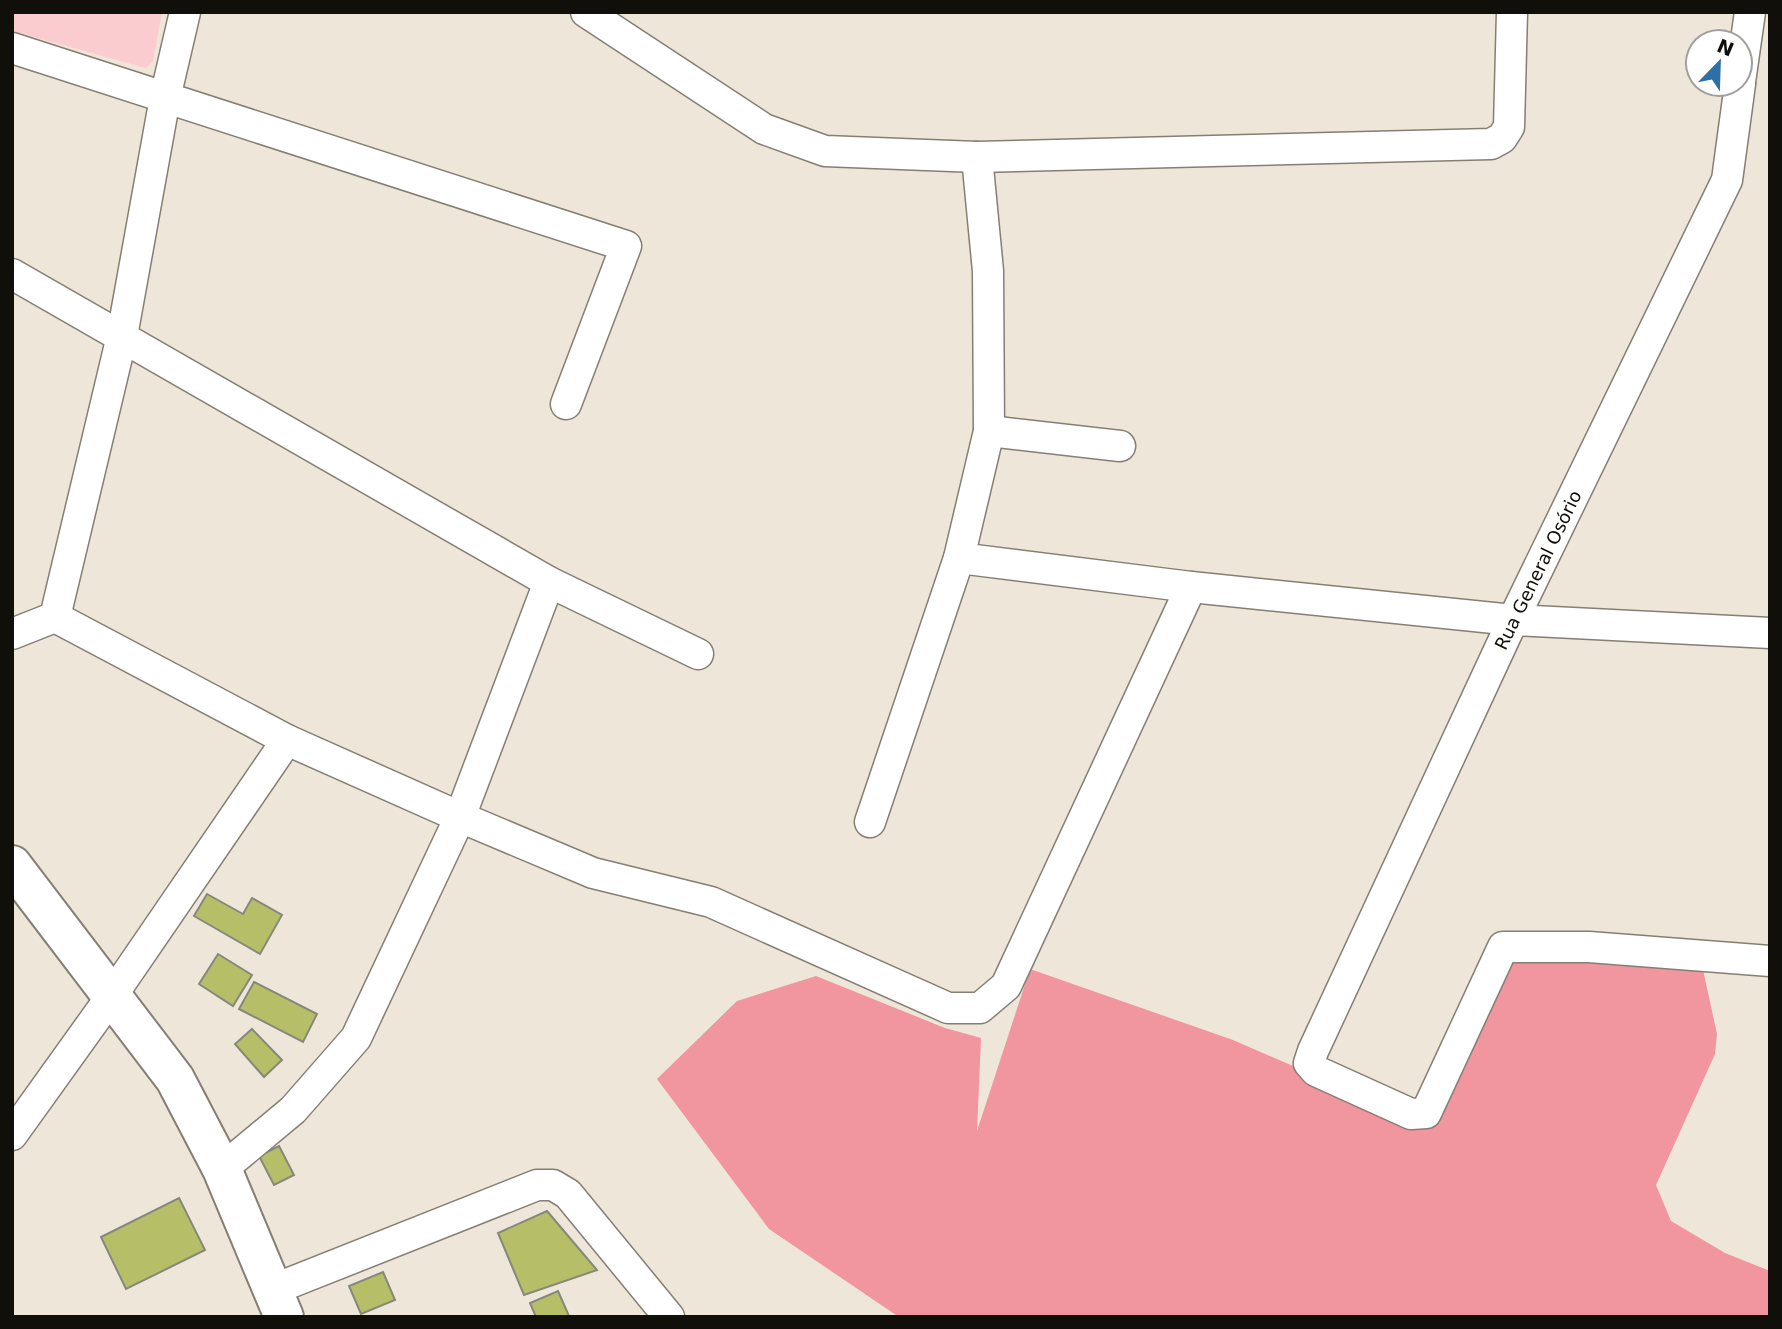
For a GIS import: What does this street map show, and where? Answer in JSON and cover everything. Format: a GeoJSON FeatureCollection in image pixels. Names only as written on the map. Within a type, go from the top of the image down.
{"type":"FeatureCollection","features":[{"type":"Feature","properties":{"kind":"street"},"geometry":{"type":"LineString","coordinates":[[55,617],[122,336],[165,98],[186,12]]}},
{"type":"Feature","properties":{"kind":"street"},"geometry":{"type":"LineString","coordinates":[[586,12],[764,129],[825,152],[977,157],[1491,144],[1502,138],[1509,127],[1512,12]]}},
{"type":"Feature","properties":{"kind":"street"},"geometry":{"type":"LineString","coordinates":[[12,48],[626,246],[566,404]]}},
{"type":"Feature","properties":{"kind":"street","name":"Rua General Osório"},"geometry":{"type":"LineString","coordinates":[[1738,98],[1727,180],[1513,620],[1312,1051],[1309,1063],[1316,1071],[1411,1114],[1426,1113],[1503,947],[1589,947],[1770,961]]}},
{"type":"Feature","properties":{"kind":"street"},"geometry":{"type":"LineString","coordinates":[[870,822],[959,558],[989,431],[988,271],[977,157]]}},
{"type":"Feature","properties":{"kind":"street"},"geometry":{"type":"LineString","coordinates":[[12,274],[549,582],[698,654]]}},
{"type":"Feature","properties":{"kind":"street"},"geometry":{"type":"LineString","coordinates":[[989,431],[1120,446]]}},
{"type":"Feature","properties":{"kind":"street"},"geometry":{"type":"LineString","coordinates":[[959,558],[1191,587],[1513,620],[1770,633]]}},
{"type":"Feature","properties":{"kind":"street"},"geometry":{"type":"LineString","coordinates":[[222,1169],[293,1110],[356,1038],[460,817],[549,582]]}},
{"type":"Feature","properties":{"kind":"street"},"geometry":{"type":"LineString","coordinates":[[12,634],[55,617],[287,740],[460,817],[593,873],[710,902],[948,1008],[980,1008],[1006,986],[1191,587]]}},
{"type":"Feature","properties":{"kind":"street"},"geometry":{"type":"LineString","coordinates":[[12,1135],[111,997],[287,740]]}},
{"type":"Feature","properties":{"kind":"street"},"geometry":{"type":"LineString","coordinates":[[12,864],[175,1079],[222,1169],[278,1303],[537,1185],[553,1185],[568,1194],[669,1317]]}},
{"type":"Feature","properties":{"kind":"shaded area"},"geometry":{"type":"Polygon","coordinates":[[[12,12],[162,12],[153,61],[146,68],[12,31],[12,12]]]}},
{"type":"Feature","properties":{"kind":"shaded area"},"geometry":{"type":"Polygon","coordinates":[[[1527,952],[1702,965],[1717,1034],[1715,1054],[1656,1185],[1671,1221],[1725,1253],[1770,1271],[1770,1317],[899,1317],[769,1229],[657,1079],[737,1001],[816,976],[945,1028],[981,1038],[977,1131],[1030,969],[1233,1040],[1413,1118],[1505,966],[1527,952]]]}},
{"type":"Feature","properties":{"kind":"building"},"geometry":{"type":"Polygon","coordinates":[[[207,894],[243,914],[252,898],[282,915],[260,954],[194,916],[207,894]]]}},
{"type":"Feature","properties":{"kind":"building"},"geometry":{"type":"Polygon","coordinates":[[[218,954],[252,975],[233,1006],[199,984],[218,954]]]}},
{"type":"Feature","properties":{"kind":"building"},"geometry":{"type":"Polygon","coordinates":[[[254,982],[317,1014],[303,1042],[239,1009],[254,982]]]}},
{"type":"Feature","properties":{"kind":"building"},"geometry":{"type":"Polygon","coordinates":[[[252,1029],[282,1060],[264,1077],[235,1044],[252,1029]]]}},
{"type":"Feature","properties":{"kind":"building"},"geometry":{"type":"Polygon","coordinates":[[[279,1146],[294,1175],[274,1185],[259,1156],[279,1146]]]}},
{"type":"Feature","properties":{"kind":"building"},"geometry":{"type":"Polygon","coordinates":[[[179,1198],[205,1250],[126,1289],[101,1237],[179,1198]]]}},
{"type":"Feature","properties":{"kind":"building"},"geometry":{"type":"Polygon","coordinates":[[[547,1211],[597,1270],[524,1295],[498,1233],[547,1211]]]}},
{"type":"Feature","properties":{"kind":"building"},"geometry":{"type":"Polygon","coordinates":[[[383,1272],[395,1300],[361,1314],[349,1286],[383,1272]]]}},
{"type":"Feature","properties":{"kind":"building"},"geometry":{"type":"Polygon","coordinates":[[[558,1291],[569,1316],[536,1317],[530,1303],[558,1291]]]}}]}
